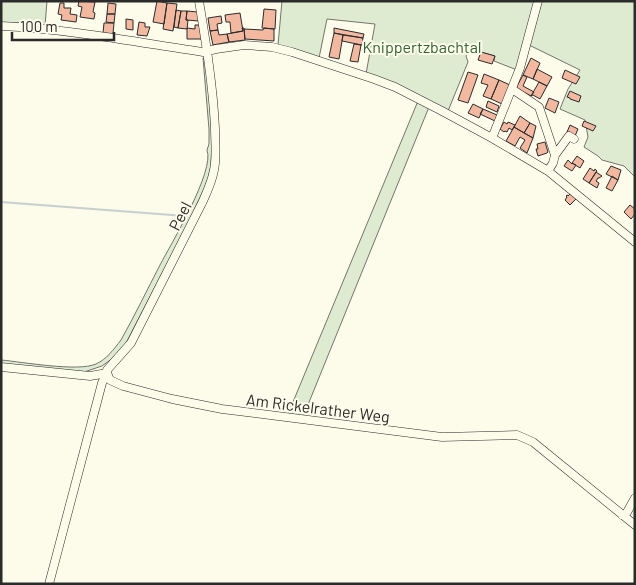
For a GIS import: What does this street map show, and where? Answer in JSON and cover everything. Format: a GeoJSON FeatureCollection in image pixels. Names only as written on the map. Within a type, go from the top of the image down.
{"type":"FeatureCollection","features":[{"type":"Feature","properties":{"kind":"street","name":"Peel"},"geometry":{"type":"LineString","coordinates":[[49,584],[102,383],[108,367],[131,343],[209,187],[214,170],[216,151],[214,109],[199,1]]}},
{"type":"Feature","properties":{"kind":"street"},"geometry":{"type":"LineString","coordinates":[[492,138],[520,68],[538,1]]}},
{"type":"Feature","properties":{"kind":"street"},"geometry":{"type":"LineString","coordinates":[[1,26],[49,30],[203,52],[254,45],[272,47],[374,79],[395,87],[492,138],[548,172],[635,242]]}},
{"type":"Feature","properties":{"kind":"street"},"geometry":{"type":"LineString","coordinates":[[512,89],[539,107],[555,155]]}},
{"type":"Feature","properties":{"kind":"street"},"geometry":{"type":"LineString","coordinates":[[548,172],[555,155],[569,136],[574,139]]}},
{"type":"Feature","properties":{"kind":"street"},"geometry":{"type":"LineString","coordinates":[[1,367],[90,376],[107,373]]}},
{"type":"Feature","properties":{"kind":"street","name":"Am Rickelrather Weg"},"geometry":{"type":"LineString","coordinates":[[107,373],[110,380],[124,386],[172,399],[222,409],[442,437],[517,435],[533,442],[622,515]]}},
{"type":"Feature","properties":{"kind":"street"},"geometry":{"type":"LineString","coordinates":[[635,498],[626,514],[622,515],[635,525]]}},
{"type":"Feature","properties":{"kind":"green space"},"geometry":{"type":"Polygon","coordinates":[[[1,1],[47,1],[45,26],[24,23],[1,23],[1,1]]]}},
{"type":"Feature","properties":{"kind":"green space","name":"Knippertzbachtal"},"geometry":{"type":"Polygon","coordinates":[[[282,1],[635,1],[635,177],[624,166],[602,160],[584,147],[588,137],[585,120],[560,109],[568,89],[580,70],[529,45],[517,70],[494,61],[495,56],[477,51],[475,54],[469,51],[466,56],[468,62],[448,111],[366,74],[375,24],[327,19],[319,58],[278,45],[282,1]]]}},
{"type":"Feature","properties":{"kind":"green space"},"geometry":{"type":"Polygon","coordinates":[[[203,58],[206,59],[212,133],[211,166],[208,178],[189,221],[126,343],[113,358],[102,366],[84,372],[1,364],[1,360],[64,367],[88,366],[104,359],[121,340],[191,208],[205,174],[208,160],[209,129],[203,58]]]}},
{"type":"Feature","properties":{"kind":"green space"},"geometry":{"type":"Polygon","coordinates":[[[418,101],[429,107],[303,417],[288,414],[418,101]]]}},
{"type":"Feature","properties":{"kind":"building"},"geometry":{"type":"Polygon","coordinates":[[[79,1],[95,2],[94,19],[80,17],[82,7],[78,6],[79,1]]]}},
{"type":"Feature","properties":{"kind":"building"},"geometry":{"type":"Polygon","coordinates":[[[157,1],[167,3],[164,24],[153,22],[157,1]]]}},
{"type":"Feature","properties":{"kind":"building"},"geometry":{"type":"Polygon","coordinates":[[[60,3],[64,3],[64,8],[71,8],[70,14],[77,15],[76,22],[61,20],[62,15],[58,14],[60,3]]]}},
{"type":"Feature","properties":{"kind":"building"},"geometry":{"type":"Polygon","coordinates":[[[108,3],[116,4],[115,14],[107,14],[108,3]]]}},
{"type":"Feature","properties":{"kind":"building"},"geometry":{"type":"Polygon","coordinates":[[[167,3],[177,4],[173,31],[163,29],[167,3]]]}},
{"type":"Feature","properties":{"kind":"building"},"geometry":{"type":"Polygon","coordinates":[[[264,9],[276,10],[275,29],[262,28],[264,9]]]}},
{"type":"Feature","properties":{"kind":"building"},"geometry":{"type":"Polygon","coordinates":[[[176,10],[181,11],[178,28],[174,27],[176,10]]]}},
{"type":"Feature","properties":{"kind":"building"},"geometry":{"type":"Polygon","coordinates":[[[181,11],[187,11],[187,29],[178,28],[181,11]]]}},
{"type":"Feature","properties":{"kind":"building"},"geometry":{"type":"Polygon","coordinates":[[[187,11],[198,12],[199,21],[186,20],[187,11]]]}},
{"type":"Feature","properties":{"kind":"building"},"geometry":{"type":"Polygon","coordinates":[[[240,13],[243,31],[231,33],[230,22],[226,22],[225,15],[240,13]]]}},
{"type":"Feature","properties":{"kind":"building"},"geometry":{"type":"Polygon","coordinates":[[[107,14],[115,14],[114,23],[106,22],[107,14]]]}},
{"type":"Feature","properties":{"kind":"building"},"geometry":{"type":"Polygon","coordinates":[[[221,16],[222,23],[217,24],[218,30],[210,31],[208,18],[221,16]]]}},
{"type":"Feature","properties":{"kind":"building"},"geometry":{"type":"Polygon","coordinates":[[[126,19],[133,20],[133,30],[126,29],[126,19]]]}},
{"type":"Feature","properties":{"kind":"building"},"geometry":{"type":"Polygon","coordinates":[[[139,22],[145,23],[145,27],[150,27],[147,36],[137,35],[139,22]]]}},
{"type":"Feature","properties":{"kind":"building"},"geometry":{"type":"Polygon","coordinates":[[[104,23],[114,23],[113,34],[103,33],[104,23]]]}},
{"type":"Feature","properties":{"kind":"building"},"geometry":{"type":"Polygon","coordinates":[[[195,25],[199,25],[202,39],[187,39],[187,28],[195,29],[195,25]]]}},
{"type":"Feature","properties":{"kind":"building"},"geometry":{"type":"Polygon","coordinates":[[[242,28],[244,28],[245,40],[229,42],[227,34],[243,31],[242,28]]]}},
{"type":"Feature","properties":{"kind":"building"},"geometry":{"type":"Polygon","coordinates":[[[264,28],[274,29],[274,41],[245,39],[244,29],[263,30],[264,28]]]}},
{"type":"Feature","properties":{"kind":"building"},"geometry":{"type":"Polygon","coordinates":[[[334,28],[364,34],[363,38],[334,33],[334,28]]]}},
{"type":"Feature","properties":{"kind":"building"},"geometry":{"type":"Polygon","coordinates":[[[218,30],[219,35],[227,34],[229,42],[213,45],[210,31],[218,30]]]}},
{"type":"Feature","properties":{"kind":"building"},"geometry":{"type":"Polygon","coordinates":[[[334,33],[343,35],[339,59],[329,57],[334,33]]]}},
{"type":"Feature","properties":{"kind":"building"},"geometry":{"type":"Polygon","coordinates":[[[343,35],[363,38],[362,45],[342,41],[343,35]]]}},
{"type":"Feature","properties":{"kind":"building"},"geometry":{"type":"Polygon","coordinates":[[[354,44],[361,45],[358,62],[350,61],[354,44]]]}},
{"type":"Feature","properties":{"kind":"building"},"geometry":{"type":"Polygon","coordinates":[[[481,52],[495,56],[492,64],[478,60],[481,52]]]}},
{"type":"Feature","properties":{"kind":"building"},"geometry":{"type":"Polygon","coordinates":[[[531,58],[540,63],[533,79],[523,75],[531,58]]]}},
{"type":"Feature","properties":{"kind":"building"},"geometry":{"type":"Polygon","coordinates":[[[537,69],[552,77],[547,86],[533,79],[537,69]]]}},
{"type":"Feature","properties":{"kind":"building"},"geometry":{"type":"Polygon","coordinates":[[[565,70],[580,77],[576,84],[562,78],[565,70]]]}},
{"type":"Feature","properties":{"kind":"building"},"geometry":{"type":"Polygon","coordinates":[[[468,72],[478,75],[468,103],[458,100],[468,72]]]}},
{"type":"Feature","properties":{"kind":"building"},"geometry":{"type":"Polygon","coordinates":[[[484,74],[499,80],[491,99],[483,96],[488,85],[481,83],[484,74]]]}},
{"type":"Feature","properties":{"kind":"building"},"geometry":{"type":"Polygon","coordinates":[[[523,75],[527,77],[523,86],[534,92],[531,96],[516,88],[523,75]]]}},
{"type":"Feature","properties":{"kind":"building"},"geometry":{"type":"Polygon","coordinates":[[[499,80],[510,85],[502,104],[491,99],[499,80]]]}},
{"type":"Feature","properties":{"kind":"building"},"geometry":{"type":"Polygon","coordinates":[[[539,82],[547,86],[540,99],[533,95],[531,96],[539,82]]]}},
{"type":"Feature","properties":{"kind":"building"},"geometry":{"type":"Polygon","coordinates":[[[570,91],[581,96],[579,102],[567,97],[570,91]]]}},
{"type":"Feature","properties":{"kind":"building"},"geometry":{"type":"Polygon","coordinates":[[[549,98],[559,102],[555,113],[545,108],[549,98]]]}},
{"type":"Feature","properties":{"kind":"building"},"geometry":{"type":"Polygon","coordinates":[[[488,101],[499,106],[497,112],[486,107],[488,101]]]}},
{"type":"Feature","properties":{"kind":"building"},"geometry":{"type":"Polygon","coordinates":[[[473,104],[483,109],[479,118],[468,113],[473,104]]]}},
{"type":"Feature","properties":{"kind":"building"},"geometry":{"type":"Polygon","coordinates":[[[483,109],[497,115],[495,121],[480,114],[483,109]]]}},
{"type":"Feature","properties":{"kind":"building"},"geometry":{"type":"Polygon","coordinates":[[[520,116],[530,123],[524,133],[514,127],[520,116]]]}},
{"type":"Feature","properties":{"kind":"building"},"geometry":{"type":"Polygon","coordinates":[[[584,121],[596,126],[593,131],[582,126],[584,121]]]}},
{"type":"Feature","properties":{"kind":"building"},"geometry":{"type":"Polygon","coordinates":[[[504,122],[515,125],[512,130],[509,128],[507,132],[504,132],[500,129],[504,122]]]}},
{"type":"Feature","properties":{"kind":"building"},"geometry":{"type":"Polygon","coordinates":[[[530,123],[536,126],[533,138],[524,133],[530,123]]]}},
{"type":"Feature","properties":{"kind":"building"},"geometry":{"type":"Polygon","coordinates":[[[570,125],[578,129],[575,136],[567,132],[570,125]]]}},
{"type":"Feature","properties":{"kind":"building"},"geometry":{"type":"Polygon","coordinates":[[[514,127],[533,138],[527,153],[520,148],[525,140],[520,137],[515,146],[506,141],[514,127]]]}},
{"type":"Feature","properties":{"kind":"building"},"geometry":{"type":"Polygon","coordinates":[[[545,142],[548,152],[538,156],[537,144],[545,142]]]}},
{"type":"Feature","properties":{"kind":"building"},"geometry":{"type":"Polygon","coordinates":[[[577,156],[584,161],[580,168],[572,163],[577,156]]]}},
{"type":"Feature","properties":{"kind":"building"},"geometry":{"type":"Polygon","coordinates":[[[568,160],[576,165],[572,171],[564,166],[568,160]]]}},
{"type":"Feature","properties":{"kind":"building"},"geometry":{"type":"Polygon","coordinates":[[[611,166],[621,170],[618,180],[606,174],[611,166]]]}},
{"type":"Feature","properties":{"kind":"building"},"geometry":{"type":"Polygon","coordinates":[[[590,168],[597,171],[589,183],[583,179],[590,168]]]}},
{"type":"Feature","properties":{"kind":"building"},"geometry":{"type":"Polygon","coordinates":[[[596,172],[602,176],[596,181],[599,183],[597,188],[589,183],[596,172]]]}},
{"type":"Feature","properties":{"kind":"building"},"geometry":{"type":"Polygon","coordinates":[[[612,176],[618,180],[612,191],[606,188],[612,176]]]}},
{"type":"Feature","properties":{"kind":"building"},"geometry":{"type":"Polygon","coordinates":[[[571,193],[576,199],[570,205],[565,200],[566,196],[571,193]]]}},
{"type":"Feature","properties":{"kind":"building"},"geometry":{"type":"Polygon","coordinates":[[[630,205],[635,209],[635,214],[631,219],[624,212],[630,205]]]}},
{"type":"Feature","properties":{"kind":"waterway"},"geometry":{"type":"LineString","coordinates":[[1,202],[185,216]]}}]}
